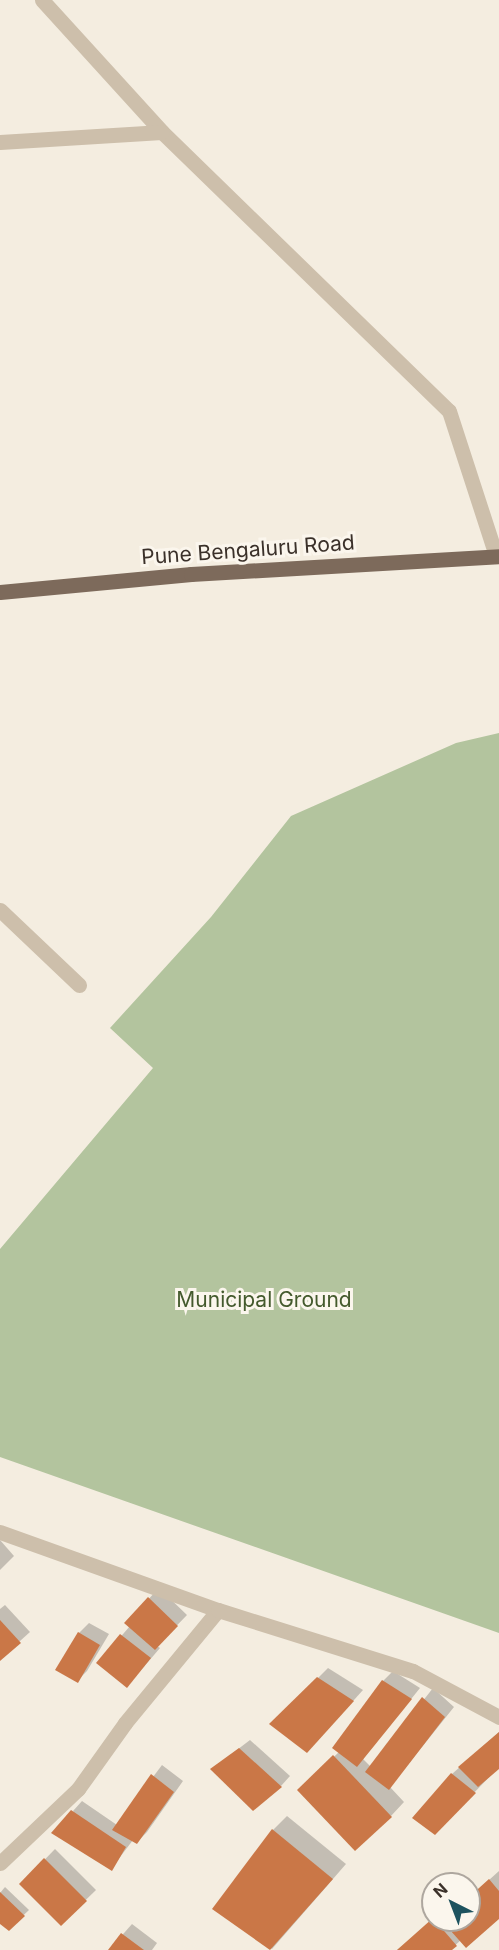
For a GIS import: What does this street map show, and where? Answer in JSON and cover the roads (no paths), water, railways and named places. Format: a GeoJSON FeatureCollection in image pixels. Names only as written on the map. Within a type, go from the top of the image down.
{"type":"FeatureCollection","features":[{"type":"Feature","properties":{"kind":"main road","name":"Pune Bengaluru Road"},"geometry":{"type":"LineString","coordinates":[[0,592],[191,574],[497,556]]}},
{"type":"Feature","properties":{"kind":"street"},"geometry":{"type":"LineString","coordinates":[[42,0],[162,132],[449,411],[497,556]]}},
{"type":"Feature","properties":{"kind":"street"},"geometry":{"type":"LineString","coordinates":[[0,142],[162,132]]}},
{"type":"Feature","properties":{"kind":"street"},"geometry":{"type":"LineString","coordinates":[[0,910],[79,985]]}},
{"type":"Feature","properties":{"kind":"street"},"geometry":{"type":"LineString","coordinates":[[0,1533],[218,1611],[413,1671],[499,1717]]}},
{"type":"Feature","properties":{"kind":"street"},"geometry":{"type":"LineString","coordinates":[[0,1863],[78,1789],[125,1723],[218,1611]]}},
{"type":"Feature","properties":{"kind":"park label","name":"Municipal Ground"},"geometry":{"type":"Point","coordinates":[264,1300]}}]}
